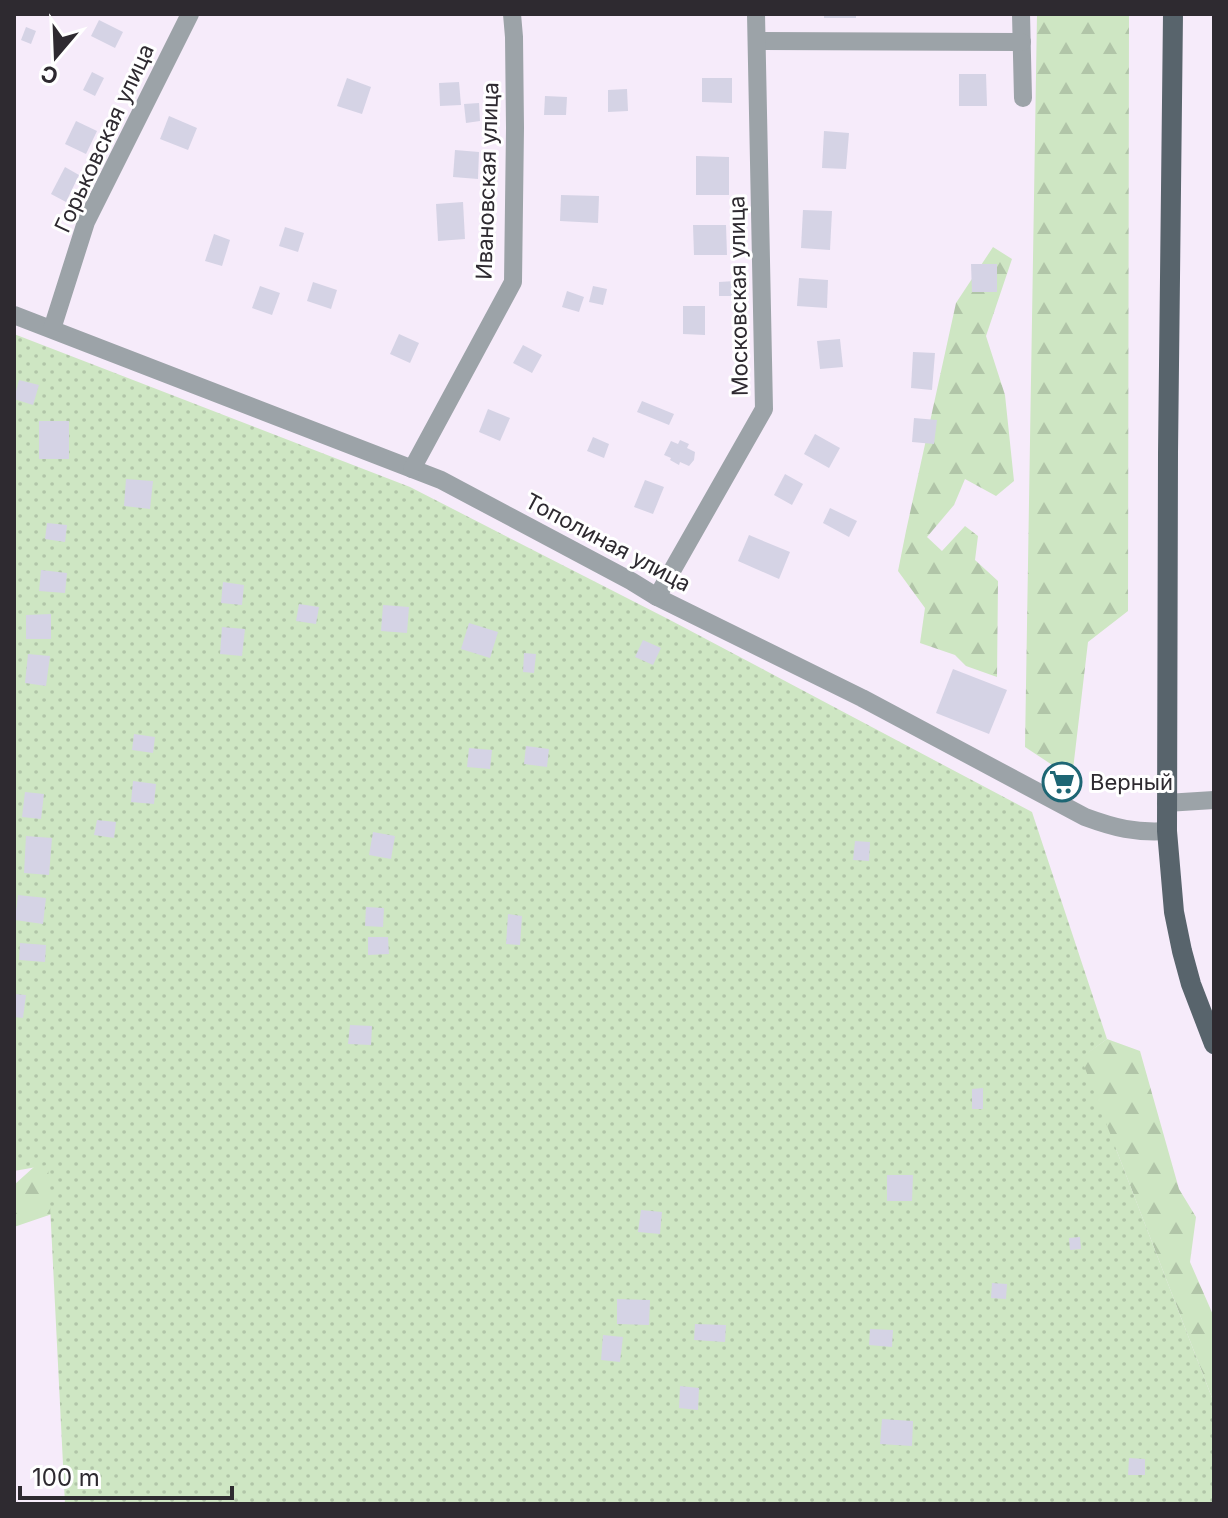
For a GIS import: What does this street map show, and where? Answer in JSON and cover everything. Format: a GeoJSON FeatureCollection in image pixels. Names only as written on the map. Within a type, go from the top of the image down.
{"type":"FeatureCollection","features":[{"type":"Feature","properties":{"kind":"main road"},"geometry":{"type":"LineString","coordinates":[[1173,14],[1167,831],[1174,912],[1182,951],[1214,1044]]}},
{"type":"Feature","properties":{"kind":"street","name":"Горьковская улица"},"geometry":{"type":"LineString","coordinates":[[52,329],[86,222],[190,14]]}},
{"type":"Feature","properties":{"kind":"street","name":"Ивановская улица"},"geometry":{"type":"LineString","coordinates":[[412,469],[513,282],[515,128],[512,14]]}},
{"type":"Feature","properties":{"kind":"street","name":"Московская улица"},"geometry":{"type":"LineString","coordinates":[[657,597],[764,409],[756,14]]}},
{"type":"Feature","properties":{"kind":"street"},"geometry":{"type":"LineString","coordinates":[[1021,14],[1023,98]]}},
{"type":"Feature","properties":{"kind":"street"},"geometry":{"type":"LineString","coordinates":[[757,41],[1022,42]]}},
{"type":"Feature","properties":{"kind":"street","name":"Тополиная улица"},"geometry":{"type":"LineString","coordinates":[[14,315],[441,480],[657,597],[862,698],[1085,817],[1118,829],[1144,833],[1167,831]]}},
{"type":"Feature","properties":{"kind":"street"},"geometry":{"type":"LineString","coordinates":[[1166,803],[1214,800]]}},
{"type":"Feature","properties":{"kind":"green space"},"geometry":{"type":"Polygon","coordinates":[[[1037,14],[1129,14],[1128,611],[1088,642],[1072,778],[1025,747],[1037,14]]]}},
{"type":"Feature","properties":{"kind":"green space"},"geometry":{"type":"Polygon","coordinates":[[[993,247],[1012,259],[986,336],[1005,395],[1014,481],[996,496],[965,479],[954,505],[927,537],[942,551],[965,526],[978,536],[975,560],[998,581],[997,677],[966,666],[955,655],[920,643],[925,608],[898,571],[956,303],[993,247]]]}},
{"type":"Feature","properties":{"kind":"green space"},"geometry":{"type":"Polygon","coordinates":[[[14,334],[410,487],[670,620],[1032,812],[1107,1039],[1081,1058],[1214,1403],[1214,1504],[65,1504],[48,1165],[14,1171],[14,334]]]}},
{"type":"Feature","properties":{"kind":"green space"},"geometry":{"type":"Polygon","coordinates":[[[1107,1039],[1140,1051],[1179,1189],[1196,1217],[1190,1262],[1214,1317],[1214,1403],[1116,1149],[1047,1086],[1107,1039]]]}},
{"type":"Feature","properties":{"kind":"green space"},"geometry":{"type":"Polygon","coordinates":[[[56,1116],[93,1200],[14,1227],[14,1185],[35,1166],[56,1116]]]}},
{"type":"Feature","properties":{"kind":"building"},"geometry":{"type":"Polygon","coordinates":[[[824,14],[856,14],[856,18],[824,18],[824,14]]]}},
{"type":"Feature","properties":{"kind":"building"},"geometry":{"type":"Polygon","coordinates":[[[99,20],[123,32],[115,48],[91,36],[99,20]]]}},
{"type":"Feature","properties":{"kind":"building"},"geometry":{"type":"Polygon","coordinates":[[[26,27],[36,31],[31,44],[21,40],[26,27]]]}},
{"type":"Feature","properties":{"kind":"building"},"geometry":{"type":"Polygon","coordinates":[[[92,72],[104,78],[95,96],[83,90],[92,72]]]}},
{"type":"Feature","properties":{"kind":"building"},"geometry":{"type":"Polygon","coordinates":[[[959,74],[986,74],[987,106],[959,106],[959,74]]]}},
{"type":"Feature","properties":{"kind":"building"},"geometry":{"type":"Polygon","coordinates":[[[347,78],[371,87],[362,114],[337,106],[347,78]]]}},
{"type":"Feature","properties":{"kind":"building"},"geometry":{"type":"Polygon","coordinates":[[[702,78],[732,78],[732,103],[702,102],[702,78]]]}},
{"type":"Feature","properties":{"kind":"building"},"geometry":{"type":"Polygon","coordinates":[[[459,82],[461,105],[440,106],[439,83],[459,82]]]}},
{"type":"Feature","properties":{"kind":"building"},"geometry":{"type":"Polygon","coordinates":[[[627,89],[628,111],[608,112],[608,90],[627,89]]]}},
{"type":"Feature","properties":{"kind":"building"},"geometry":{"type":"Polygon","coordinates":[[[545,96],[567,97],[566,115],[544,115],[545,96]]]}},
{"type":"Feature","properties":{"kind":"building"},"geometry":{"type":"Polygon","coordinates":[[[479,103],[480,121],[466,123],[464,104],[479,103]]]}},
{"type":"Feature","properties":{"kind":"building"},"geometry":{"type":"Polygon","coordinates":[[[169,116],[197,128],[188,150],[160,139],[169,116]]]}},
{"type":"Feature","properties":{"kind":"building"},"geometry":{"type":"Polygon","coordinates":[[[76,121],[97,131],[86,154],[65,144],[76,121]]]}},
{"type":"Feature","properties":{"kind":"building"},"geometry":{"type":"Polygon","coordinates":[[[824,131],[849,133],[846,169],[822,168],[824,131]]]}},
{"type":"Feature","properties":{"kind":"building"},"geometry":{"type":"Polygon","coordinates":[[[455,150],[479,152],[478,179],[453,177],[455,150]]]}},
{"type":"Feature","properties":{"kind":"building"},"geometry":{"type":"Polygon","coordinates":[[[696,156],[729,157],[729,195],[696,195],[696,156]]]}},
{"type":"Feature","properties":{"kind":"building"},"geometry":{"type":"Polygon","coordinates":[[[65,167],[79,175],[66,202],[51,194],[65,167]]]}},
{"type":"Feature","properties":{"kind":"building"},"geometry":{"type":"Polygon","coordinates":[[[561,195],[599,196],[598,223],[560,221],[561,195]]]}},
{"type":"Feature","properties":{"kind":"building"},"geometry":{"type":"Polygon","coordinates":[[[463,202],[465,239],[438,241],[436,204],[463,202]]]}},
{"type":"Feature","properties":{"kind":"building"},"geometry":{"type":"Polygon","coordinates":[[[803,210],[832,211],[830,250],[801,248],[803,210]]]}},
{"type":"Feature","properties":{"kind":"building"},"geometry":{"type":"Polygon","coordinates":[[[693,225],[726,225],[727,255],[694,255],[693,225]]]}},
{"type":"Feature","properties":{"kind":"building"},"geometry":{"type":"Polygon","coordinates":[[[285,227],[304,233],[298,252],[279,246],[285,227]]]}},
{"type":"Feature","properties":{"kind":"building"},"geometry":{"type":"Polygon","coordinates":[[[214,234],[230,240],[222,266],[205,261],[214,234]]]}},
{"type":"Feature","properties":{"kind":"building"},"geometry":{"type":"Polygon","coordinates":[[[971,264],[997,264],[997,292],[972,292],[971,264]]]}},
{"type":"Feature","properties":{"kind":"building"},"geometry":{"type":"Polygon","coordinates":[[[799,278],[828,280],[827,308],[797,306],[799,278]]]}},
{"type":"Feature","properties":{"kind":"building"},"geometry":{"type":"Polygon","coordinates":[[[735,281],[735,296],[719,296],[719,282],[735,281]]]}},
{"type":"Feature","properties":{"kind":"building"},"geometry":{"type":"Polygon","coordinates":[[[313,282],[337,290],[331,309],[307,301],[313,282]]]}},
{"type":"Feature","properties":{"kind":"building"},"geometry":{"type":"Polygon","coordinates":[[[260,286],[280,293],[272,315],[252,308],[260,286]]]}},
{"type":"Feature","properties":{"kind":"building"},"geometry":{"type":"Polygon","coordinates":[[[593,286],[607,289],[603,305],[589,302],[593,286]]]}},
{"type":"Feature","properties":{"kind":"building"},"geometry":{"type":"Polygon","coordinates":[[[567,291],[584,297],[579,312],[562,307],[567,291]]]}},
{"type":"Feature","properties":{"kind":"building"},"geometry":{"type":"Polygon","coordinates":[[[683,306],[705,306],[705,335],[683,334],[683,306]]]}},
{"type":"Feature","properties":{"kind":"building"},"geometry":{"type":"Polygon","coordinates":[[[399,334],[419,343],[410,363],[390,354],[399,334]]]}},
{"type":"Feature","properties":{"kind":"building"},"geometry":{"type":"Polygon","coordinates":[[[840,339],[843,367],[820,369],[817,341],[840,339]]]}},
{"type":"Feature","properties":{"kind":"building"},"geometry":{"type":"Polygon","coordinates":[[[523,345],[542,355],[532,373],[513,363],[523,345]]]}},
{"type":"Feature","properties":{"kind":"building"},"geometry":{"type":"Polygon","coordinates":[[[913,352],[935,353],[932,390],[911,388],[913,352]]]}},
{"type":"Feature","properties":{"kind":"building"},"geometry":{"type":"Polygon","coordinates":[[[19,380],[39,385],[33,405],[14,399],[19,380]]]}},
{"type":"Feature","properties":{"kind":"building"},"geometry":{"type":"Polygon","coordinates":[[[642,401],[674,414],[669,425],[637,412],[642,401]]]}},
{"type":"Feature","properties":{"kind":"building"},"geometry":{"type":"Polygon","coordinates":[[[488,409],[510,418],[500,441],[479,432],[488,409]]]}},
{"type":"Feature","properties":{"kind":"building"},"geometry":{"type":"Polygon","coordinates":[[[914,418],[937,420],[934,444],[912,442],[914,418]]]}},
{"type":"Feature","properties":{"kind":"building"},"geometry":{"type":"Polygon","coordinates":[[[39,421],[69,421],[69,459],[39,459],[39,421]]]}},
{"type":"Feature","properties":{"kind":"building"},"geometry":{"type":"Polygon","coordinates":[[[815,434],[840,448],[829,468],[804,454],[815,434]]]}},
{"type":"Feature","properties":{"kind":"building"},"geometry":{"type":"Polygon","coordinates":[[[593,437],[609,444],[604,458],[587,451],[593,437]]]}},
{"type":"Feature","properties":{"kind":"building"},"geometry":{"type":"Polygon","coordinates":[[[680,440],[689,444],[687,448],[695,452],[689,466],[680,462],[679,465],[664,455],[671,441],[678,444],[680,440]]]}},
{"type":"Feature","properties":{"kind":"building"},"geometry":{"type":"Polygon","coordinates":[[[785,474],[803,484],[792,505],[774,495],[785,474]]]}},
{"type":"Feature","properties":{"kind":"building"},"geometry":{"type":"Polygon","coordinates":[[[126,479],[153,481],[150,509],[124,506],[126,479]]]}},
{"type":"Feature","properties":{"kind":"building"},"geometry":{"type":"Polygon","coordinates":[[[645,480],[664,487],[653,514],[634,507],[645,480]]]}},
{"type":"Feature","properties":{"kind":"building"},"geometry":{"type":"Polygon","coordinates":[[[830,508],[857,521],[849,537],[823,523],[830,508]]]}},
{"type":"Feature","properties":{"kind":"building"},"geometry":{"type":"Polygon","coordinates":[[[47,523],[67,525],[65,542],[45,539],[47,523]]]}},
{"type":"Feature","properties":{"kind":"building"},"geometry":{"type":"Polygon","coordinates":[[[749,535],[790,552],[779,579],[738,561],[749,535]]]}},
{"type":"Feature","properties":{"kind":"building"},"geometry":{"type":"Polygon","coordinates":[[[41,570],[67,573],[65,593],[39,591],[41,570]]]}},
{"type":"Feature","properties":{"kind":"building"},"geometry":{"type":"Polygon","coordinates":[[[223,582],[244,585],[242,605],[221,603],[223,582]]]}},
{"type":"Feature","properties":{"kind":"building"},"geometry":{"type":"Polygon","coordinates":[[[299,604],[319,607],[316,624],[296,621],[299,604]]]}},
{"type":"Feature","properties":{"kind":"building"},"geometry":{"type":"Polygon","coordinates":[[[383,605],[409,607],[407,633],[381,631],[383,605]]]}},
{"type":"Feature","properties":{"kind":"building"},"geometry":{"type":"Polygon","coordinates":[[[51,614],[51,639],[26,639],[26,615],[51,614]]]}},
{"type":"Feature","properties":{"kind":"building"},"geometry":{"type":"Polygon","coordinates":[[[469,623],[498,632],[490,658],[461,649],[469,623]]]}},
{"type":"Feature","properties":{"kind":"building"},"geometry":{"type":"Polygon","coordinates":[[[222,627],[245,629],[242,656],[220,654],[222,627]]]}},
{"type":"Feature","properties":{"kind":"building"},"geometry":{"type":"Polygon","coordinates":[[[643,640],[661,648],[653,665],[635,657],[643,640]]]}},
{"type":"Feature","properties":{"kind":"building"},"geometry":{"type":"Polygon","coordinates":[[[524,653],[536,654],[534,673],[523,672],[524,653]]]}},
{"type":"Feature","properties":{"kind":"building"},"geometry":{"type":"Polygon","coordinates":[[[28,654],[50,656],[46,686],[25,683],[28,654]]]}},
{"type":"Feature","properties":{"kind":"building"},"geometry":{"type":"Polygon","coordinates":[[[953,669],[1007,690],[989,734],[936,713],[953,669]]]}},
{"type":"Feature","properties":{"kind":"building"},"geometry":{"type":"Polygon","coordinates":[[[134,734],[155,737],[153,753],[132,750],[134,734]]]}},
{"type":"Feature","properties":{"kind":"building"},"geometry":{"type":"Polygon","coordinates":[[[526,746],[549,749],[547,767],[524,764],[526,746]]]}},
{"type":"Feature","properties":{"kind":"building"},"geometry":{"type":"Polygon","coordinates":[[[469,748],[492,750],[490,769],[467,767],[469,748]]]}},
{"type":"Feature","properties":{"kind":"building"},"geometry":{"type":"Polygon","coordinates":[[[133,781],[156,784],[154,804],[131,802],[133,781]]]}},
{"type":"Feature","properties":{"kind":"building"},"geometry":{"type":"Polygon","coordinates":[[[25,792],[44,794],[41,819],[22,817],[25,792]]]}},
{"type":"Feature","properties":{"kind":"building"},"geometry":{"type":"Polygon","coordinates":[[[97,820],[116,822],[114,838],[94,835],[97,820]]]}},
{"type":"Feature","properties":{"kind":"building"},"geometry":{"type":"Polygon","coordinates":[[[373,832],[395,836],[391,859],[369,855],[373,832]]]}},
{"type":"Feature","properties":{"kind":"building"},"geometry":{"type":"Polygon","coordinates":[[[26,836],[52,838],[49,875],[24,873],[26,836]]]}},
{"type":"Feature","properties":{"kind":"building"},"geometry":{"type":"Polygon","coordinates":[[[855,841],[870,842],[869,861],[853,860],[855,841]]]}},
{"type":"Feature","properties":{"kind":"building"},"geometry":{"type":"Polygon","coordinates":[[[18,895],[46,898],[43,924],[15,920],[18,895]]]}},
{"type":"Feature","properties":{"kind":"building"},"geometry":{"type":"Polygon","coordinates":[[[366,907],[384,908],[383,927],[365,926],[366,907]]]}},
{"type":"Feature","properties":{"kind":"building"},"geometry":{"type":"Polygon","coordinates":[[[508,914],[522,916],[520,945],[506,944],[508,914]]]}},
{"type":"Feature","properties":{"kind":"building"},"geometry":{"type":"Polygon","coordinates":[[[368,937],[388,937],[389,954],[368,955],[368,937]]]}},
{"type":"Feature","properties":{"kind":"building"},"geometry":{"type":"Polygon","coordinates":[[[20,943],[46,945],[45,962],[19,960],[20,943]]]}},
{"type":"Feature","properties":{"kind":"building"},"geometry":{"type":"Polygon","coordinates":[[[14,994],[26,995],[23,1018],[14,1017],[14,994]]]}},
{"type":"Feature","properties":{"kind":"building"},"geometry":{"type":"Polygon","coordinates":[[[350,1025],[372,1026],[371,1045],[348,1044],[350,1025]]]}},
{"type":"Feature","properties":{"kind":"building"},"geometry":{"type":"Polygon","coordinates":[[[983,1088],[983,1109],[972,1109],[972,1089],[983,1088]]]}},
{"type":"Feature","properties":{"kind":"building"},"geometry":{"type":"Polygon","coordinates":[[[887,1175],[913,1175],[912,1201],[887,1201],[887,1175]]]}},
{"type":"Feature","properties":{"kind":"building"},"geometry":{"type":"Polygon","coordinates":[[[641,1210],[662,1212],[660,1234],[638,1232],[641,1210]]]}},
{"type":"Feature","properties":{"kind":"building"},"geometry":{"type":"Polygon","coordinates":[[[1080,1237],[1081,1249],[1070,1250],[1069,1238],[1080,1237]]]}},
{"type":"Feature","properties":{"kind":"building"},"geometry":{"type":"Polygon","coordinates":[[[992,1283],[1007,1284],[1006,1299],[991,1298],[992,1283]]]}},
{"type":"Feature","properties":{"kind":"building"},"geometry":{"type":"Polygon","coordinates":[[[617,1299],[650,1300],[649,1325],[617,1324],[617,1299]]]}},
{"type":"Feature","properties":{"kind":"building"},"geometry":{"type":"Polygon","coordinates":[[[695,1324],[726,1325],[725,1342],[694,1340],[695,1324]]]}},
{"type":"Feature","properties":{"kind":"building"},"geometry":{"type":"Polygon","coordinates":[[[870,1329],[893,1330],[892,1347],[869,1345],[870,1329]]]}},
{"type":"Feature","properties":{"kind":"building"},"geometry":{"type":"Polygon","coordinates":[[[603,1335],[623,1337],[620,1362],[601,1360],[603,1335]]]}},
{"type":"Feature","properties":{"kind":"building"},"geometry":{"type":"Polygon","coordinates":[[[680,1386],[699,1388],[698,1410],[679,1408],[680,1386]]]}},
{"type":"Feature","properties":{"kind":"building"},"geometry":{"type":"Polygon","coordinates":[[[882,1419],[913,1421],[912,1446],[880,1444],[882,1419]]]}},
{"type":"Feature","properties":{"kind":"building"},"geometry":{"type":"Polygon","coordinates":[[[1129,1458],[1145,1459],[1145,1475],[1128,1475],[1129,1458]]]}},
{"type":"Feature","properties":{"kind":"place","name":"Верный"},"geometry":{"type":"Point","coordinates":[1062,782]}}]}
